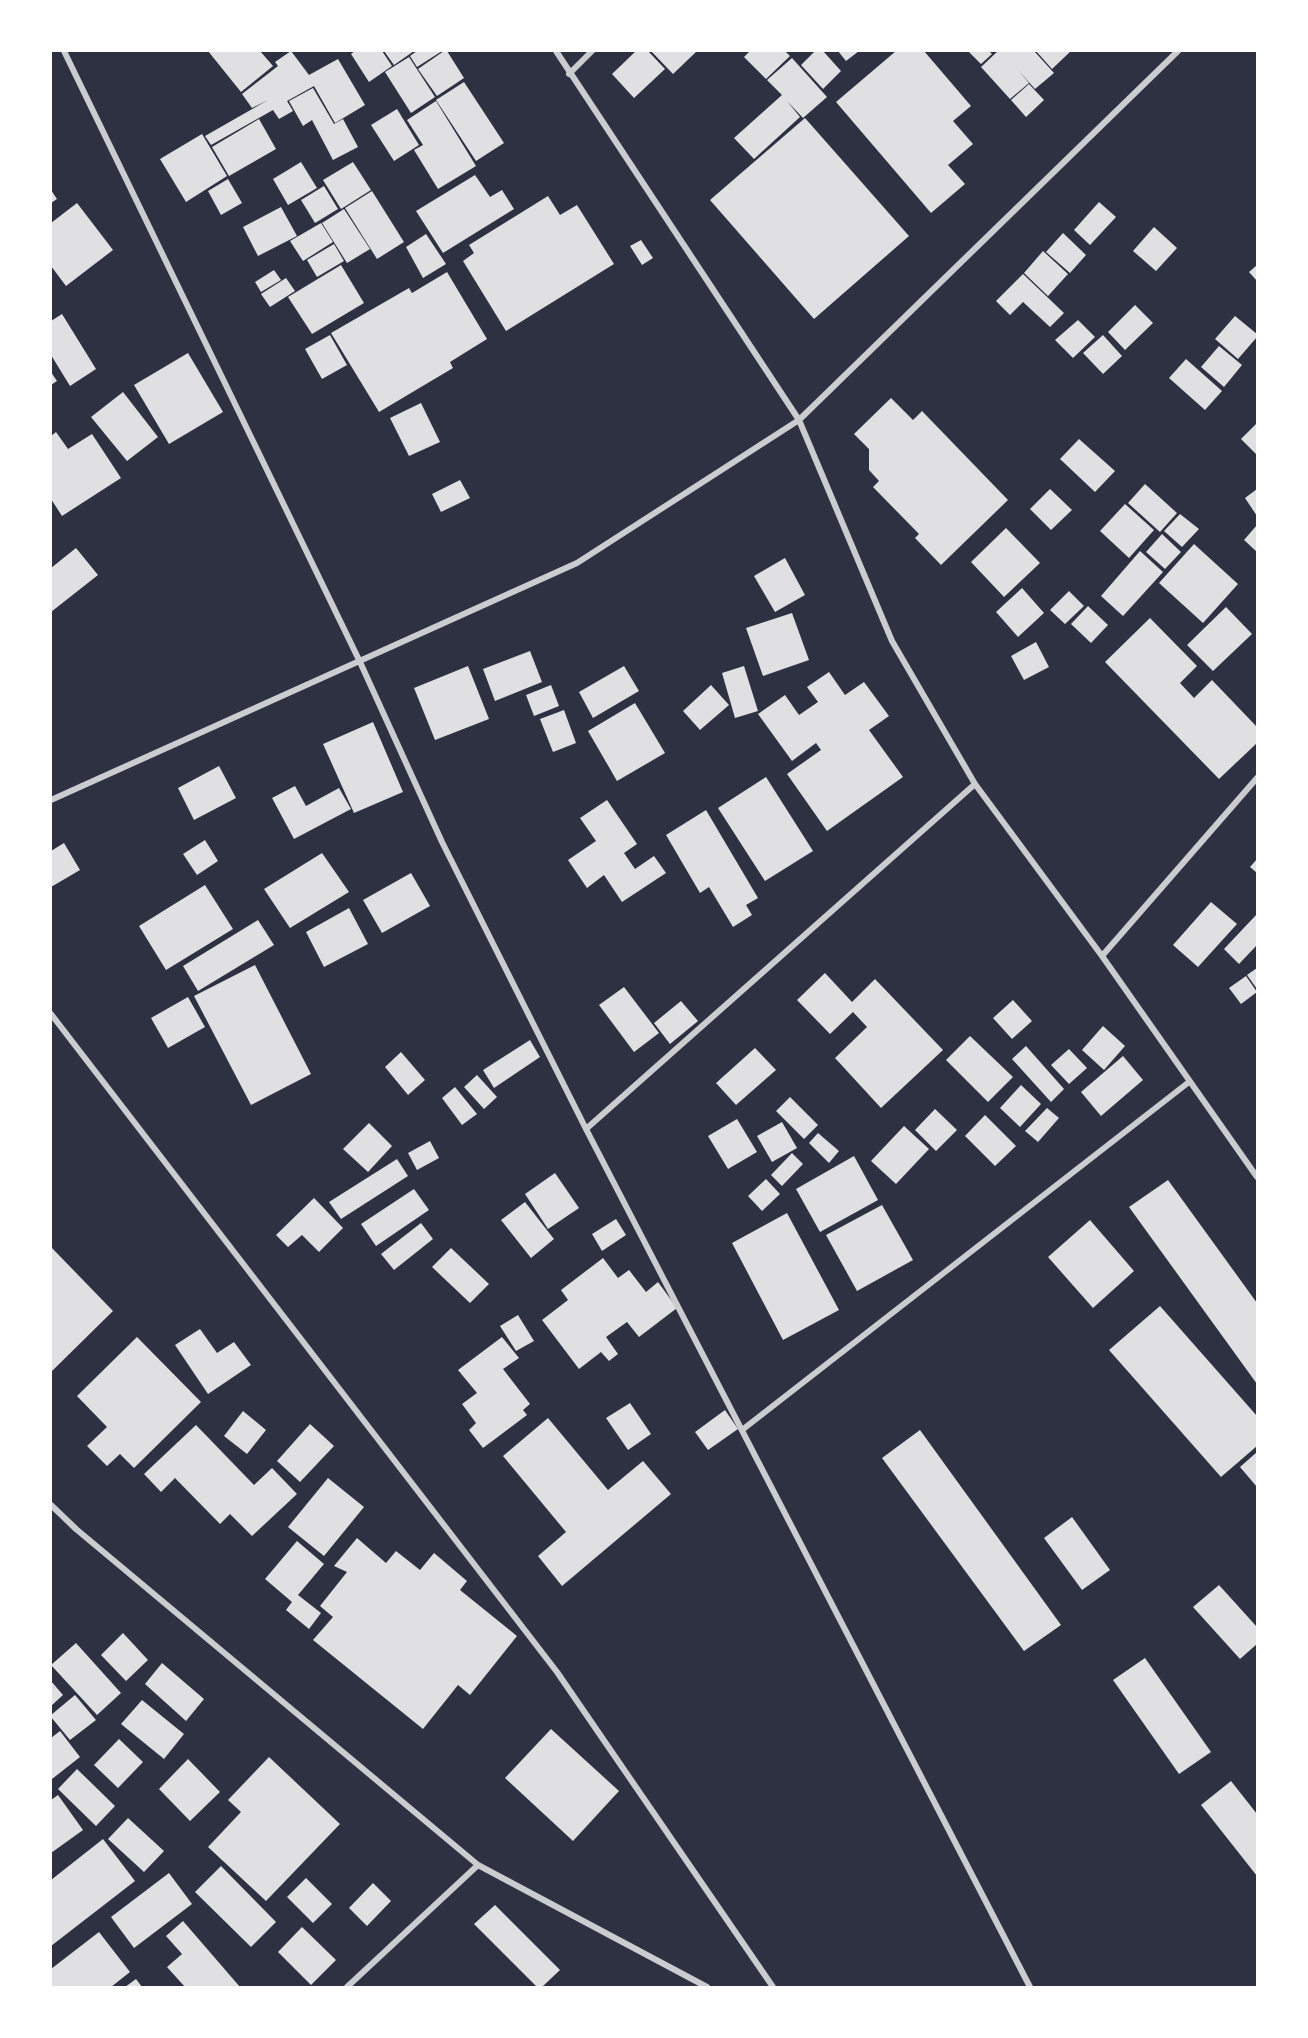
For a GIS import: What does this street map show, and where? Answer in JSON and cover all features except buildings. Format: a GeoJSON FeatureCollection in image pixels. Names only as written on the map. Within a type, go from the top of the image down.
{"type":"FeatureCollection","features":[{"type":"Feature","properties":{"kind":"street"},"geometry":{"type":"LineString","coordinates":[[64,51],[360,662],[442,842],[586,1129],[1030,1987]]}},
{"type":"Feature","properties":{"kind":"street"},"geometry":{"type":"LineString","coordinates":[[556,51],[799,420],[892,641],[975,784],[1102,956],[1257,1177]]}},
{"type":"Feature","properties":{"kind":"street"},"geometry":{"type":"LineString","coordinates":[[569,74],[592,51]]}},
{"type":"Feature","properties":{"kind":"street"},"geometry":{"type":"LineString","coordinates":[[51,800],[577,562],[799,420],[1178,51]]}},
{"type":"Feature","properties":{"kind":"street"},"geometry":{"type":"LineString","coordinates":[[1102,956],[1257,778]]}},
{"type":"Feature","properties":{"kind":"street"},"geometry":{"type":"LineString","coordinates":[[586,1129],[975,784]]}},
{"type":"Feature","properties":{"kind":"street"},"geometry":{"type":"LineString","coordinates":[[51,1014],[557,1672],[773,1987]]}},
{"type":"Feature","properties":{"kind":"street"},"geometry":{"type":"LineString","coordinates":[[742,1430],[1190,1082]]}},
{"type":"Feature","properties":{"kind":"street"},"geometry":{"type":"LineString","coordinates":[[51,1505],[76,1529],[478,1864],[707,1987]]}},
{"type":"Feature","properties":{"kind":"street"},"geometry":{"type":"LineString","coordinates":[[347,1987],[478,1864]]}}]}
